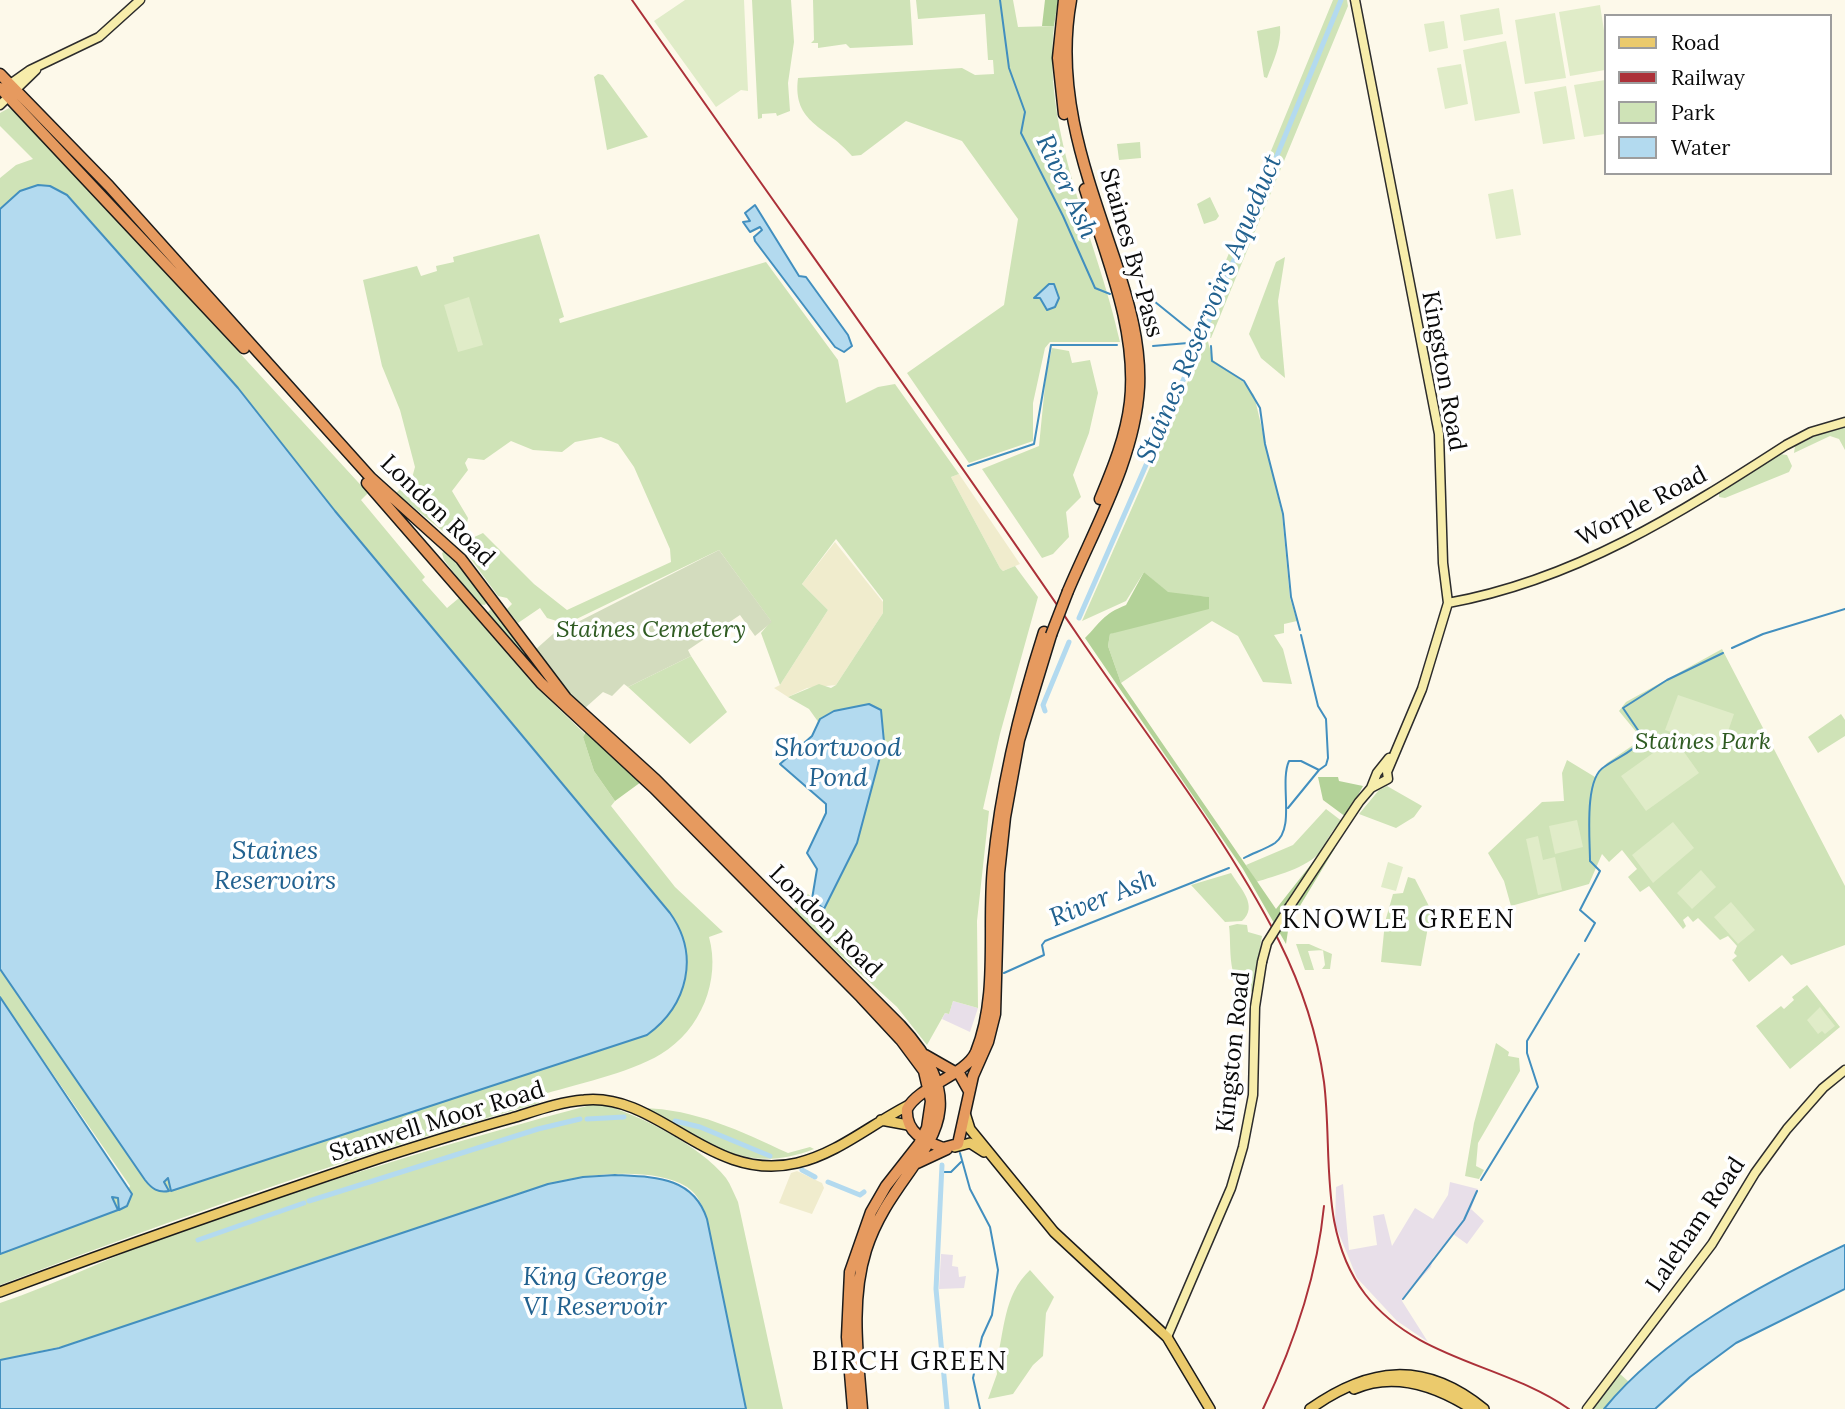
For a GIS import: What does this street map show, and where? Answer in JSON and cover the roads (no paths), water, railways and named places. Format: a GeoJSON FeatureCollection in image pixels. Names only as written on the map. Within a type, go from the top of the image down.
{"type":"FeatureCollection","features":[{"type":"Feature","properties":{"kind":"highway","name":"Staines By-Pass"},"geometry":{"type":"LineString","coordinates":[[1064,0],[1058,58],[1061,100],[1072,146],[1123,313],[1131,367],[1130,402],[1121,442],[1065,591]]}},
{"type":"Feature","properties":{"kind":"highway","name":"Staines By-Pass"},"geometry":{"type":"LineString","coordinates":[[1065,591],[1127,450],[1139,386],[1133,320],[1070,115],[1065,62],[1071,0]]}},
{"type":"Feature","properties":{"kind":"highway"},"geometry":{"type":"LineString","coordinates":[[0,74],[6,90],[470,598],[556,699],[654,788],[888,1025],[920,1063],[940,1113],[879,1217],[860,1274],[857,1332],[862,1409]]}},
{"type":"Feature","properties":{"kind":"highway","name":"London Road"},"geometry":{"type":"LineString","coordinates":[[6,90],[109,186],[371,478],[450,548],[491,595],[566,698],[656,780],[900,1026],[925,1055]]}},
{"type":"Feature","properties":{"kind":"highway"},"geometry":{"type":"LineString","coordinates":[[450,548],[441,550],[440,558],[466,588],[470,598]]}},
{"type":"Feature","properties":{"kind":"highway"},"geometry":{"type":"LineString","coordinates":[[914,1159],[909,1105],[973,1058],[985,1022],[993,869],[1019,713],[1065,591]]}},
{"type":"Feature","properties":{"kind":"highway"},"geometry":{"type":"LineString","coordinates":[[479,609],[490,606],[491,595]]}},
{"type":"Feature","properties":{"kind":"highway"},"geometry":{"type":"LineString","coordinates":[[951,1148],[965,1113],[995,1014],[999,873],[1007,784]]}},
{"type":"Feature","properties":{"kind":"highway"},"geometry":{"type":"LineString","coordinates":[[925,1055],[932,1090]]}},
{"type":"Feature","properties":{"kind":"highway"},"geometry":{"type":"LineString","coordinates":[[925,1055],[964,1079],[970,1091]]}},
{"type":"Feature","properties":{"kind":"highway"},"geometry":{"type":"LineString","coordinates":[[910,1128],[926,1140],[951,1148]]}},
{"type":"Feature","properties":{"kind":"highway"},"geometry":{"type":"LineString","coordinates":[[853,1409],[847,1302],[853,1258],[880,1196],[914,1159],[951,1148]]}},
{"type":"Feature","properties":{"kind":"main road","name":"Stanwell Moor Road"},"geometry":{"type":"LineString","coordinates":[[0,1292],[316,1179],[430,1142],[576,1101],[599,1100],[629,1108],[725,1157],[762,1167],[806,1161],[909,1105]]}},
{"type":"Feature","properties":{"kind":"main road"},"geometry":{"type":"LineString","coordinates":[[965,1113],[970,1129],[1054,1232],[1167,1337],[1210,1409]]}},
{"type":"Feature","properties":{"kind":"main road"},"geometry":{"type":"LineString","coordinates":[[879,1120],[910,1128]]}},
{"type":"Feature","properties":{"kind":"main road"},"geometry":{"type":"LineString","coordinates":[[951,1148],[970,1143],[979,1147],[1011,1181]]}},
{"type":"Feature","properties":{"kind":"main road"},"geometry":{"type":"LineString","coordinates":[[1310,1409],[1365,1378],[1389,1374],[1433,1381],[1461,1393],[1483,1409]]}},
{"type":"Feature","properties":{"kind":"main road"},"geometry":{"type":"LineString","coordinates":[[1319,1409],[1359,1386],[1392,1380],[1429,1387],[1472,1409]]}},
{"type":"Feature","properties":{"kind":"street"},"geometry":{"type":"LineString","coordinates":[[0,105],[6,90],[38,68],[99,37],[140,0]]}},
{"type":"Feature","properties":{"kind":"street","name":"Kingston Road"},"geometry":{"type":"LineString","coordinates":[[1167,1337],[1231,1188],[1243,1147],[1253,1095],[1255,1007],[1267,943],[1381,775],[1398,744],[1425,678],[1448,603],[1443,563],[1439,434],[1354,0]]}},
{"type":"Feature","properties":{"kind":"street","name":"Worple Road"},"geometry":{"type":"LineString","coordinates":[[1448,603],[1525,586],[1632,539],[1786,445],[1811,432],[1845,422]]}},
{"type":"Feature","properties":{"kind":"street","name":"Laleham Road"},"geometry":{"type":"LineString","coordinates":[[1587,1409],[1712,1244],[1755,1173],[1787,1129],[1817,1094],[1845,1070]]}},
{"type":"Feature","properties":{"kind":"water","name":"Staines Reservoirs"},"geometry":{"type":"Polygon","coordinates":[[[38,185],[50,186],[67,195],[238,388],[335,511],[670,913],[685,946],[685,978],[672,1009],[647,1035],[171,1191],[168,1178],[164,1182],[169,1191],[156,1190],[145,1180],[0,969],[0,209],[20,191],[38,185]]]}},
{"type":"Feature","properties":{"kind":"water"},"geometry":{"type":"Polygon","coordinates":[[[755,205],[799,276],[806,277],[848,335],[852,346],[844,352],[835,347],[755,241],[754,237],[762,230],[760,227],[750,232],[743,222],[750,221],[745,213],[755,205]]]}},
{"type":"Feature","properties":{"kind":"water"},"geometry":{"type":"Polygon","coordinates":[[[1049,284],[1054,284],[1059,298],[1055,307],[1047,310],[1040,298],[1034,298],[1049,284]]]}},
{"type":"Feature","properties":{"kind":"water","name":"Shortwood Pond"},"geometry":{"type":"Polygon","coordinates":[[[869,704],[881,710],[884,742],[857,843],[824,909],[812,899],[817,869],[807,853],[826,813],[826,804],[780,764],[812,736],[820,719],[834,711],[869,704]]]}},
{"type":"Feature","properties":{"kind":"water"},"geometry":{"type":"Polygon","coordinates":[[[0,997],[132,1194],[127,1206],[119,1210],[118,1198],[112,1197],[118,1210],[0,1254],[0,997]]]}},
{"type":"Feature","properties":{"kind":"water","name":"King George VI Reservoir"},"geometry":{"type":"Polygon","coordinates":[[[615,1175],[658,1178],[670,1182],[692,1194],[701,1205],[707,1219],[746,1409],[0,1409],[0,1360],[59,1348],[548,1184],[583,1177],[615,1175]]]}},
{"type":"Feature","properties":{"kind":"water"},"geometry":{"type":"Polygon","coordinates":[[[1845,1245],[1845,1289],[1736,1343],[1690,1377],[1655,1409],[1604,1409],[1655,1358],[1684,1335],[1748,1295],[1845,1245]]]}},
{"type":"Feature","properties":{"kind":"waterway","name":"River Ash"},"geometry":{"type":"LineString","coordinates":[[1000,0],[1009,68],[1025,112],[1021,133],[1063,216],[1095,288],[1110,294]]}},
{"type":"Feature","properties":{"kind":"waterway","name":"Staines Reservoirs Aqueduct"},"geometry":{"type":"LineString","coordinates":[[1079,618],[1206,328],[1341,0]]}},
{"type":"Feature","properties":{"kind":"waterway","name":"River Ash"},"geometry":{"type":"LineString","coordinates":[[1135,292],[1144,293],[1196,335]]}},
{"type":"Feature","properties":{"kind":"waterway"},"geometry":{"type":"LineString","coordinates":[[1153,346],[1188,343],[1196,334]]}},
{"type":"Feature","properties":{"kind":"waterway"},"geometry":{"type":"LineString","coordinates":[[968,466],[1034,444],[1051,345],[1117,345]]}},
{"type":"Feature","properties":{"kind":"waterway","name":"River Ash"},"geometry":{"type":"LineString","coordinates":[[1211,346],[1212,361],[1244,381],[1260,408],[1265,444],[1283,514],[1291,597],[1300,630]]}},
{"type":"Feature","properties":{"kind":"waterway"},"geometry":{"type":"LineString","coordinates":[[1732,648],[1763,634],[1845,609]]}},
{"type":"Feature","properties":{"kind":"waterway","name":"River Ash"},"geometry":{"type":"LineString","coordinates":[[1244,858],[1275,843],[1281,836],[1285,827],[1286,770],[1289,761],[1301,761],[1319,770],[1326,765],[1328,758],[1326,719],[1318,706],[1301,635]]}},
{"type":"Feature","properties":{"kind":"waterway","name":"Staines Reservoirs Aqueduct"},"geometry":{"type":"LineString","coordinates":[[1045,711],[1043,705],[1069,642]]}},
{"type":"Feature","properties":{"kind":"waterway"},"geometry":{"type":"LineString","coordinates":[[1585,941],[1595,923],[1580,910],[1600,871],[1590,861],[1593,784],[1604,767],[1644,739],[1623,708],[1667,680],[1723,653]]}},
{"type":"Feature","properties":{"kind":"waterway","name":"River Ash"},"geometry":{"type":"LineString","coordinates":[[1288,808],[1319,770]]}},
{"type":"Feature","properties":{"kind":"waterway","name":"River Ash"},"geometry":{"type":"LineString","coordinates":[[1004,973],[1044,955],[1042,945],[1045,941],[1229,868]]}},
{"type":"Feature","properties":{"kind":"waterway"},"geometry":{"type":"LineString","coordinates":[[1481,1180],[1538,1087],[1527,1053],[1527,1041],[1579,954]]}},
{"type":"Feature","properties":{"kind":"waterway","name":"Staines Reservoirs Aqueduct"},"geometry":{"type":"LineString","coordinates":[[587,1119],[624,1117]]}},
{"type":"Feature","properties":{"kind":"waterway","name":"Staines Reservoirs Aqueduct"},"geometry":{"type":"LineString","coordinates":[[309,1201],[538,1129],[580,1119]]}},
{"type":"Feature","properties":{"kind":"waterway","name":"Staines Reservoirs Aqueduct"},"geometry":{"type":"LineString","coordinates":[[675,1121],[700,1127],[770,1156]]}},
{"type":"Feature","properties":{"kind":"waterway","name":"River Ash"},"geometry":{"type":"LineString","coordinates":[[960,1153],[970,1189],[990,1227],[998,1270],[992,1315],[982,1337],[973,1378],[980,1409]]}},
{"type":"Feature","properties":{"kind":"waterway"},"geometry":{"type":"LineString","coordinates":[[942,1172],[951,1172],[961,1162]]}},
{"type":"Feature","properties":{"kind":"waterway","name":"Staines Reservoirs Aqueduct"},"geometry":{"type":"LineString","coordinates":[[942,1165],[936,1289],[947,1409]]}},
{"type":"Feature","properties":{"kind":"waterway","name":"Staines Reservoirs Aqueduct"},"geometry":{"type":"LineString","coordinates":[[802,1170],[815,1177]]}},
{"type":"Feature","properties":{"kind":"waterway","name":"Staines Reservoirs Aqueduct"},"geometry":{"type":"LineString","coordinates":[[828,1182],[860,1195],[864,1192]]}},
{"type":"Feature","properties":{"kind":"waterway"},"geometry":{"type":"LineString","coordinates":[[1403,1299],[1464,1220],[1477,1191]]}},
{"type":"Feature","properties":{"kind":"waterway","name":"Staines Reservoirs Aqueduct"},"geometry":{"type":"LineString","coordinates":[[198,1240],[304,1203]]}},
{"type":"Feature","properties":{"kind":"railway"},"geometry":{"type":"LineString","coordinates":[[632,0],[1185,788],[1258,902],[1287,958],[1312,1027],[1324,1082],[1334,1219],[1350,1270],[1365,1294],[1386,1316],[1410,1334],[1435,1348],[1517,1381],[1569,1409]]}},
{"type":"Feature","properties":{"kind":"railway"},"geometry":{"type":"LineString","coordinates":[[1263,1409],[1285,1360],[1310,1285],[1324,1206]]}},
{"type":"Feature","properties":{"kind":"district","name":"KNOWLE GREEN"},"geometry":{"type":"Point","coordinates":[1399,921]}},
{"type":"Feature","properties":{"kind":"district","name":"BIRCH GREEN"},"geometry":{"type":"Point","coordinates":[910,1363]}},
{"type":"Feature","properties":{"kind":"park label","name":"Staines Cemetery"},"geometry":{"type":"Point","coordinates":[651,630]}},
{"type":"Feature","properties":{"kind":"park label","name":"Staines Park"},"geometry":{"type":"Point","coordinates":[1703,742]}}]}
